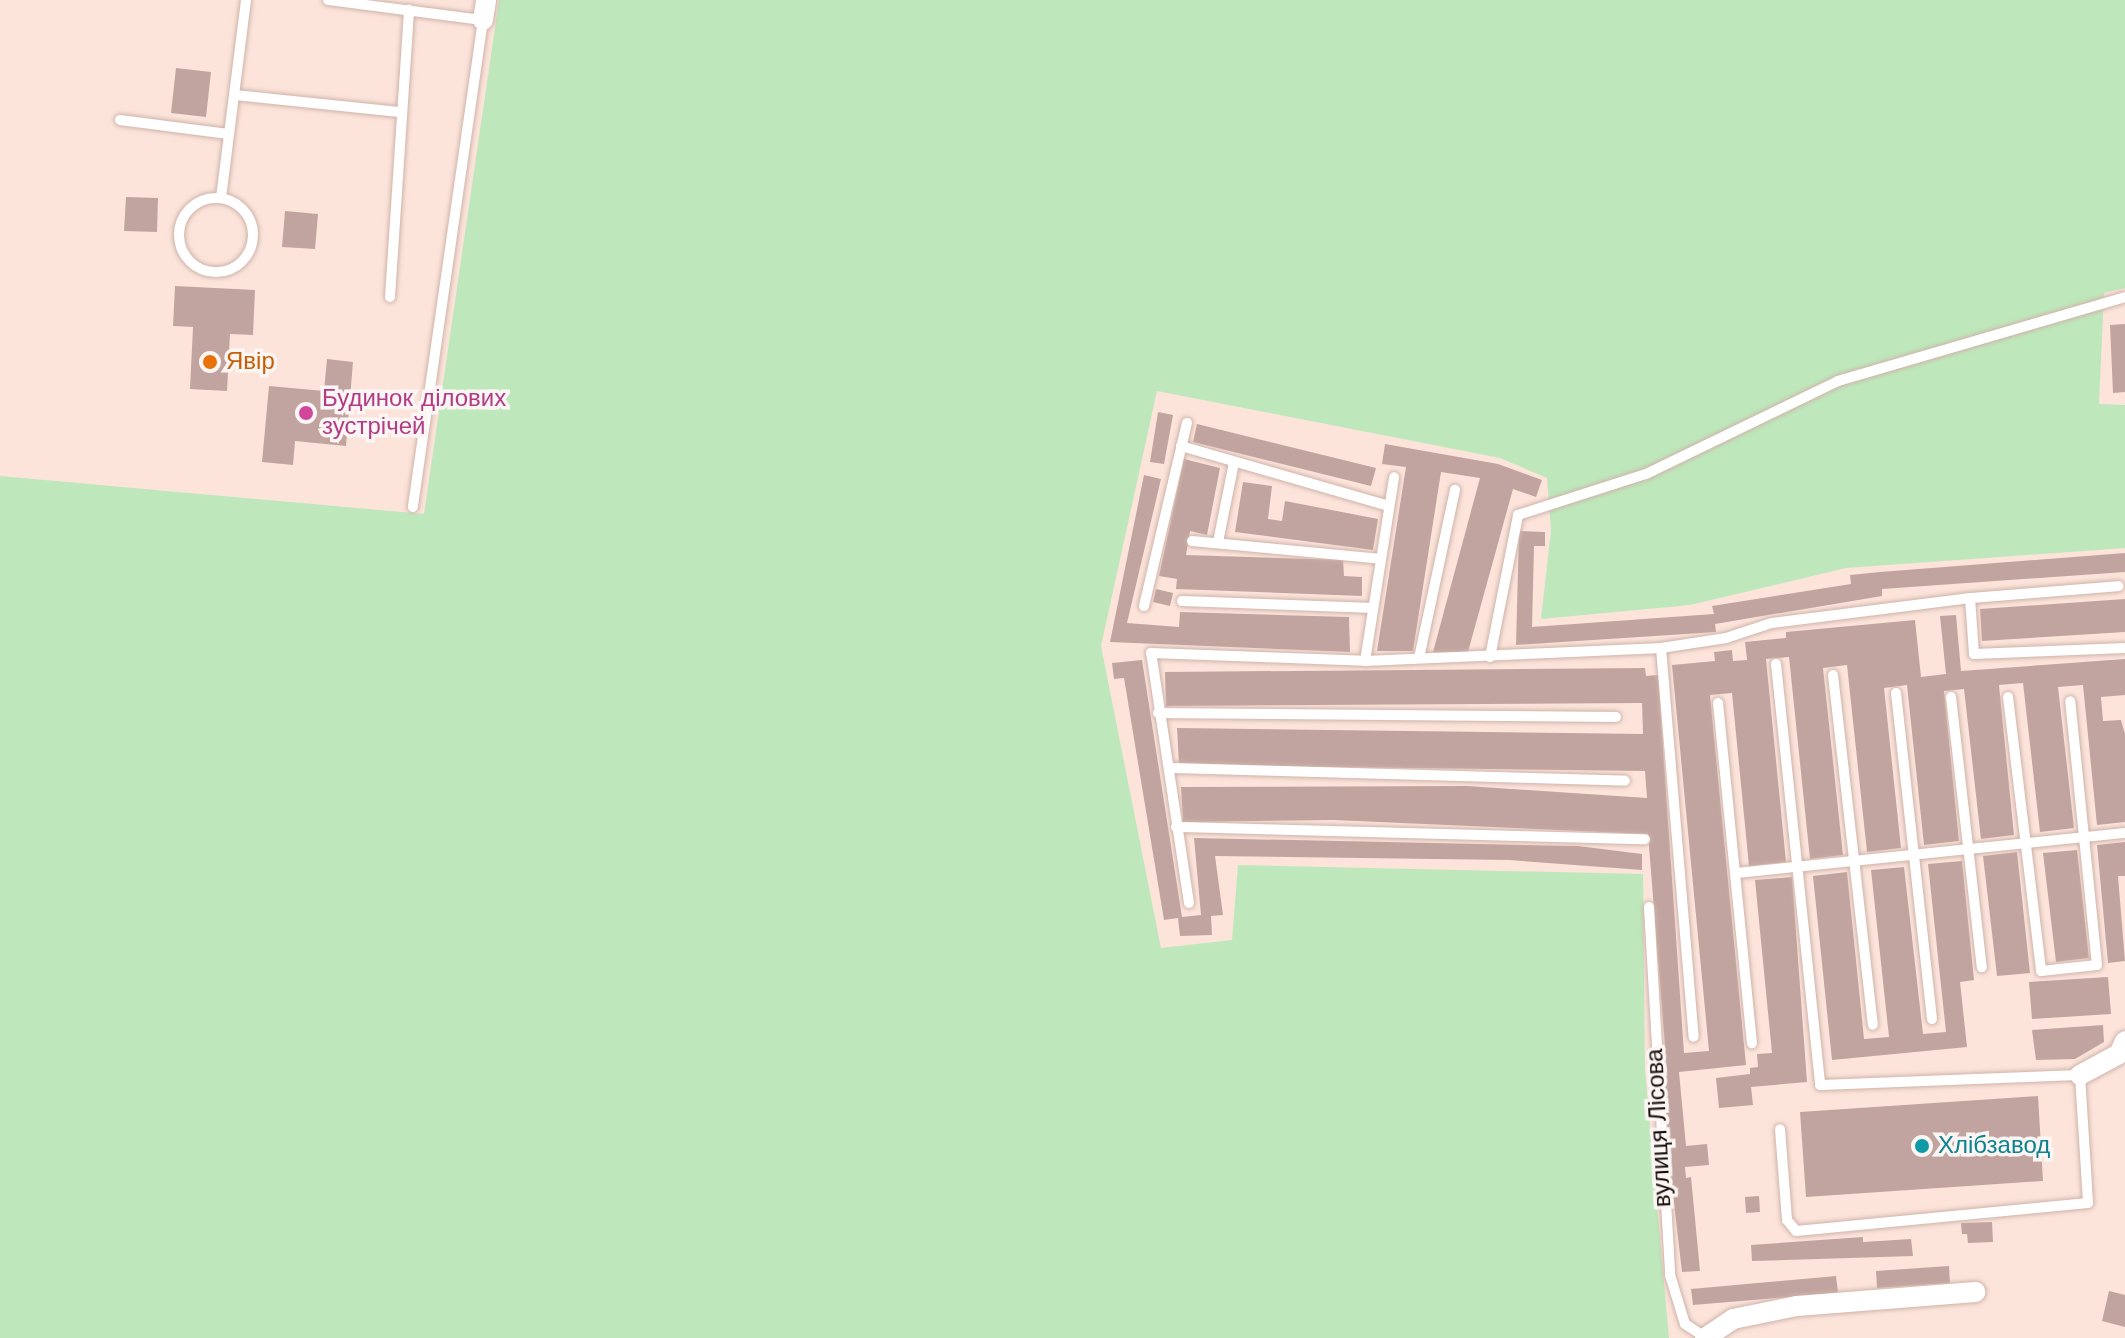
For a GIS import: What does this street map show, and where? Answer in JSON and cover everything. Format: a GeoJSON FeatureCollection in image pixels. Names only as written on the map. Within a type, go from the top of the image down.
{"type":"FeatureCollection","features":[{"type":"Feature","properties":{"kind":"street"},"geometry":{"type":"LineString","coordinates":[[2080,1075],[2119,1054],[2125,1041]]}},
{"type":"Feature","properties":{"kind":"street","name":"вулиця Лісова"},"geometry":{"type":"LineString","coordinates":[[1705,1338],[1733,1319],[1797,1306],[1975,1292]]}},
{"type":"Feature","properties":{"kind":"lane"},"geometry":{"type":"LineString","coordinates":[[221,198],[246,0]]}},
{"type":"Feature","properties":{"kind":"lane"},"geometry":{"type":"LineString","coordinates":[[328,0],[409,10],[485,10],[413,507]]}},
{"type":"Feature","properties":{"kind":"lane"},"geometry":{"type":"LineString","coordinates":[[390,297],[399,112],[409,10]]}},
{"type":"Feature","properties":{"kind":"lane"},"geometry":{"type":"LineString","coordinates":[[235,95],[399,112]]}},
{"type":"Feature","properties":{"kind":"lane"},"geometry":{"type":"LineString","coordinates":[[120,120],[228,134]]}},
{"type":"Feature","properties":{"kind":"lane"},"geometry":{"type":"LineString","coordinates":[[221,198],[243,209],[253,231],[247,255],[239,264],[216,272],[204,270],[185,255],[179,232],[188,209],[221,198]]}},
{"type":"Feature","properties":{"kind":"lane"},"geometry":{"type":"LineString","coordinates":[[1490,657],[1518,515],[1646,474],[1838,381],[2125,297]]}},
{"type":"Feature","properties":{"kind":"lane"},"geometry":{"type":"LineString","coordinates":[[1144,606],[1187,423]]}},
{"type":"Feature","properties":{"kind":"lane"},"geometry":{"type":"LineString","coordinates":[[1181,446],[1389,506]]}},
{"type":"Feature","properties":{"kind":"lane"},"geometry":{"type":"LineString","coordinates":[[1218,542],[1234,463]]}},
{"type":"Feature","properties":{"kind":"lane"},"geometry":{"type":"LineString","coordinates":[[1365,661],[1394,477]]}},
{"type":"Feature","properties":{"kind":"lane"},"geometry":{"type":"LineString","coordinates":[[1419,658],[1455,490]]}},
{"type":"Feature","properties":{"kind":"lane"},"geometry":{"type":"LineString","coordinates":[[1192,541],[1381,559]]}},
{"type":"Feature","properties":{"kind":"lane"},"geometry":{"type":"LineString","coordinates":[[1189,903],[1151,653],[1365,661],[1661,648],[1726,638],[1772,623],[1970,598],[2119,586]]}},
{"type":"Feature","properties":{"kind":"lane"},"geometry":{"type":"LineString","coordinates":[[1970,598],[1974,654],[2125,648]]}},
{"type":"Feature","properties":{"kind":"lane"},"geometry":{"type":"LineString","coordinates":[[1182,601],[1373,608]]}},
{"type":"Feature","properties":{"kind":"lane"},"geometry":{"type":"LineString","coordinates":[[1661,648],[1694,1037]]}},
{"type":"Feature","properties":{"kind":"lane"},"geometry":{"type":"LineString","coordinates":[[1776,664],[1820,1085],[2080,1075],[2088,1203],[1796,1231],[1787,1220],[1780,1129]]}},
{"type":"Feature","properties":{"kind":"lane"},"geometry":{"type":"LineString","coordinates":[[1833,675],[1873,1025]]}},
{"type":"Feature","properties":{"kind":"lane"},"geometry":{"type":"LineString","coordinates":[[1896,693],[1932,1019]]}},
{"type":"Feature","properties":{"kind":"lane"},"geometry":{"type":"LineString","coordinates":[[1951,697],[1982,967]]}},
{"type":"Feature","properties":{"kind":"lane"},"geometry":{"type":"LineString","coordinates":[[2008,697],[2041,971],[2097,965],[2070,701]]}},
{"type":"Feature","properties":{"kind":"lane"},"geometry":{"type":"LineString","coordinates":[[1718,703],[1752,1043]]}},
{"type":"Feature","properties":{"kind":"lane"},"geometry":{"type":"LineString","coordinates":[[1158,713],[1616,717]]}},
{"type":"Feature","properties":{"kind":"lane"},"geometry":{"type":"LineString","coordinates":[[1169,768],[1625,781]]}},
{"type":"Feature","properties":{"kind":"lane"},"geometry":{"type":"LineString","coordinates":[[1176,827],[1645,839]]}},
{"type":"Feature","properties":{"kind":"lane"},"geometry":{"type":"LineString","coordinates":[[1737,873],[2125,833]]}},
{"type":"Feature","properties":{"kind":"lane","name":"вулиця Лісова"},"geometry":{"type":"LineString","coordinates":[[1649,907],[1670,1275],[1685,1324],[1705,1338]]}},
{"type":"Feature","properties":{"kind":"green space"},"geometry":{"type":"Polygon","coordinates":[[[499,0],[2125,0],[2125,288],[2104,293],[2099,404],[2125,405],[2125,548],[1846,568],[1690,605],[1541,619],[1551,530],[1547,478],[1500,458],[1157,391],[1101,646],[1161,948],[1232,940],[1238,865],[1643,874],[1645,1070],[1669,1338],[0,1338],[0,476],[424,514],[499,0]]]}},
{"type":"Feature","properties":{"kind":"building"},"geometry":{"type":"Polygon","coordinates":[[[176,68],[211,72],[206,117],[171,113],[176,68]]]}},
{"type":"Feature","properties":{"kind":"building"},"geometry":{"type":"Polygon","coordinates":[[[126,197],[158,198],[157,232],[124,231],[126,197]]]}},
{"type":"Feature","properties":{"kind":"building"},"geometry":{"type":"Polygon","coordinates":[[[285,211],[318,214],[315,249],[282,247],[285,211]]]}},
{"type":"Feature","properties":{"kind":"building","name":"Явір"},"geometry":{"type":"Polygon","coordinates":[[[175,286],[255,290],[253,335],[230,334],[227,391],[190,389],[193,327],[173,326],[175,286]]]}},
{"type":"Feature","properties":{"kind":"building"},"geometry":{"type":"Polygon","coordinates":[[[2125,324],[2125,392],[2113,393],[2110,325],[2125,324]]]}},
{"type":"Feature","properties":{"kind":"building"},"geometry":{"type":"Polygon","coordinates":[[[327,359],[353,362],[346,446],[295,441],[293,465],[262,462],[269,386],[324,391],[327,359]]]}},
{"type":"Feature","properties":{"kind":"building"},"geometry":{"type":"Polygon","coordinates":[[[1158,412],[1173,415],[1164,464],[1150,462],[1158,412]]]}},
{"type":"Feature","properties":{"kind":"building"},"geometry":{"type":"Polygon","coordinates":[[[1197,424],[1376,468],[1371,486],[1193,442],[1197,424]]]}},
{"type":"Feature","properties":{"kind":"building"},"geometry":{"type":"Polygon","coordinates":[[[1385,444],[1498,464],[1542,480],[1536,497],[1513,489],[1468,652],[1433,652],[1480,478],[1441,472],[1413,651],[1377,651],[1406,467],[1382,464],[1385,444]]]}},
{"type":"Feature","properties":{"kind":"building"},"geometry":{"type":"Polygon","coordinates":[[[1184,459],[1220,468],[1207,535],[1190,531],[1186,555],[1343,560],[1344,576],[1362,577],[1362,596],[1176,589],[1177,579],[1159,576],[1184,459]]]}},
{"type":"Feature","properties":{"kind":"building"},"geometry":{"type":"Polygon","coordinates":[[[1144,475],[1161,479],[1127,623],[1179,627],[1180,612],[1349,617],[1350,652],[1110,642],[1144,475]]]}},
{"type":"Feature","properties":{"kind":"building"},"geometry":{"type":"Polygon","coordinates":[[[1243,482],[1272,486],[1268,519],[1282,521],[1285,501],[1378,519],[1373,550],[1235,532],[1243,482]]]}},
{"type":"Feature","properties":{"kind":"building"},"geometry":{"type":"Polygon","coordinates":[[[1519,531],[1545,532],[1545,546],[1534,546],[1532,627],[1714,614],[1712,606],[1851,584],[1850,575],[1880,572],[2125,553],[2125,572],[1882,589],[1882,596],[1715,624],[1716,632],[1516,645],[1519,531]]]}},
{"type":"Feature","properties":{"kind":"building"},"geometry":{"type":"Polygon","coordinates":[[[1156,589],[1173,593],[1170,606],[1153,602],[1156,589]]]}},
{"type":"Feature","properties":{"kind":"building"},"geometry":{"type":"Polygon","coordinates":[[[2125,599],[2125,632],[1982,641],[1980,609],[2125,599]]]}},
{"type":"Feature","properties":{"kind":"building"},"geometry":{"type":"Polygon","coordinates":[[[1956,615],[1961,671],[2125,659],[2125,695],[2101,697],[2103,721],[2121,720],[2125,734],[2125,822],[2097,825],[2083,685],[2058,687],[2074,828],[2040,832],[2023,683],[1999,685],[2014,835],[1981,839],[1964,689],[1944,691],[1959,841],[1924,845],[1907,685],[1884,688],[1901,848],[1867,852],[1847,665],[1823,668],[1843,855],[1810,859],[1789,657],[1766,659],[1786,862],[1749,866],[1732,693],[1710,695],[1746,1065],[1679,1072],[1686,1146],[1707,1144],[1709,1165],[1685,1167],[1686,1178],[1691,1177],[1700,1271],[1682,1272],[1659,1073],[1667,1072],[1648,834],[1334,820],[1183,822],[1181,787],[1467,786],[1647,798],[1645,771],[1179,765],[1177,728],[1643,734],[1642,703],[1166,706],[1165,672],[1645,668],[1646,676],[1658,675],[1684,1053],[1709,1051],[1672,665],[1715,661],[1714,652],[1732,650],[1733,661],[1747,660],[1745,642],[1786,638],[1786,632],[1915,620],[1921,677],[1946,674],[1940,616],[1956,615]]]}},
{"type":"Feature","properties":{"kind":"building"},"geometry":{"type":"Polygon","coordinates":[[[1142,660],[1182,917],[1201,915],[1194,838],[1578,846],[1642,854],[1642,870],[1509,860],[1215,856],[1223,915],[1211,916],[1212,935],[1180,936],[1178,918],[1164,920],[1124,678],[1114,679],[1112,663],[1142,660]]]}},
{"type":"Feature","properties":{"kind":"building"},"geometry":{"type":"Polygon","coordinates":[[[2125,842],[2125,876],[2118,876],[2125,961],[2108,963],[2097,845],[2125,842]]]}},
{"type":"Feature","properties":{"kind":"building"},"geometry":{"type":"Polygon","coordinates":[[[2077,850],[2089,958],[2056,962],[2043,853],[2077,850]]]}},
{"type":"Feature","properties":{"kind":"building"},"geometry":{"type":"Polygon","coordinates":[[[2017,852],[2030,973],[1997,976],[1983,856],[2017,852]]]}},
{"type":"Feature","properties":{"kind":"building"},"geometry":{"type":"Polygon","coordinates":[[[1962,861],[1974,980],[1960,982],[1967,1047],[1832,1060],[1813,876],[1847,872],[1864,1039],[1889,1037],[1871,870],[1904,867],[1923,1034],[1946,1032],[1928,864],[1962,861]]]}},
{"type":"Feature","properties":{"kind":"building"},"geometry":{"type":"Polygon","coordinates":[[[1792,877],[1807,1082],[1751,1087],[1753,1105],[1719,1108],[1716,1078],[1750,1074],[1750,1068],[1758,1067],[1757,1054],[1772,1053],[1755,880],[1792,877]]]}},
{"type":"Feature","properties":{"kind":"building"},"geometry":{"type":"Polygon","coordinates":[[[2108,977],[2111,1014],[2032,1019],[2029,982],[2108,977]]]}},
{"type":"Feature","properties":{"kind":"building"},"geometry":{"type":"Polygon","coordinates":[[[2103,1025],[2104,1042],[2075,1059],[2036,1060],[2032,1030],[2103,1025]]]}},
{"type":"Feature","properties":{"kind":"building","name":"Хлібзавод"},"geometry":{"type":"Polygon","coordinates":[[[2038,1096],[2043,1181],[1806,1197],[1800,1112],[2038,1096]]]}},
{"type":"Feature","properties":{"kind":"building"},"geometry":{"type":"Polygon","coordinates":[[[1759,1196],[1760,1212],[1746,1213],[1745,1197],[1759,1196]]]}},
{"type":"Feature","properties":{"kind":"building"},"geometry":{"type":"Polygon","coordinates":[[[1992,1222],[1993,1242],[1968,1243],[1967,1234],[1962,1234],[1961,1223],[1992,1222]]]}},
{"type":"Feature","properties":{"kind":"building"},"geometry":{"type":"Polygon","coordinates":[[[1863,1237],[1863,1242],[1911,1239],[1913,1256],[1752,1261],[1751,1245],[1863,1237]]]}},
{"type":"Feature","properties":{"kind":"building"},"geometry":{"type":"Polygon","coordinates":[[[1949,1266],[1950,1283],[1877,1288],[1876,1271],[1949,1266]]]}},
{"type":"Feature","properties":{"kind":"building"},"geometry":{"type":"Polygon","coordinates":[[[1836,1276],[1838,1293],[1693,1305],[1691,1289],[1836,1276]]]}},
{"type":"Feature","properties":{"kind":"building"},"geometry":{"type":"Polygon","coordinates":[[[2109,1291],[2125,1295],[2125,1327],[2102,1321],[2109,1291]]]}},
{"type":"Feature","properties":{"kind":"place","name":"Явір"},"geometry":{"type":"Point","coordinates":[210,362]}},
{"type":"Feature","properties":{"kind":"place","name":"Будинок ділових зустрічей"},"geometry":{"type":"Point","coordinates":[306,413]}},
{"type":"Feature","properties":{"kind":"place","name":"Хлібзавод"},"geometry":{"type":"Point","coordinates":[1922,1146]}}]}
